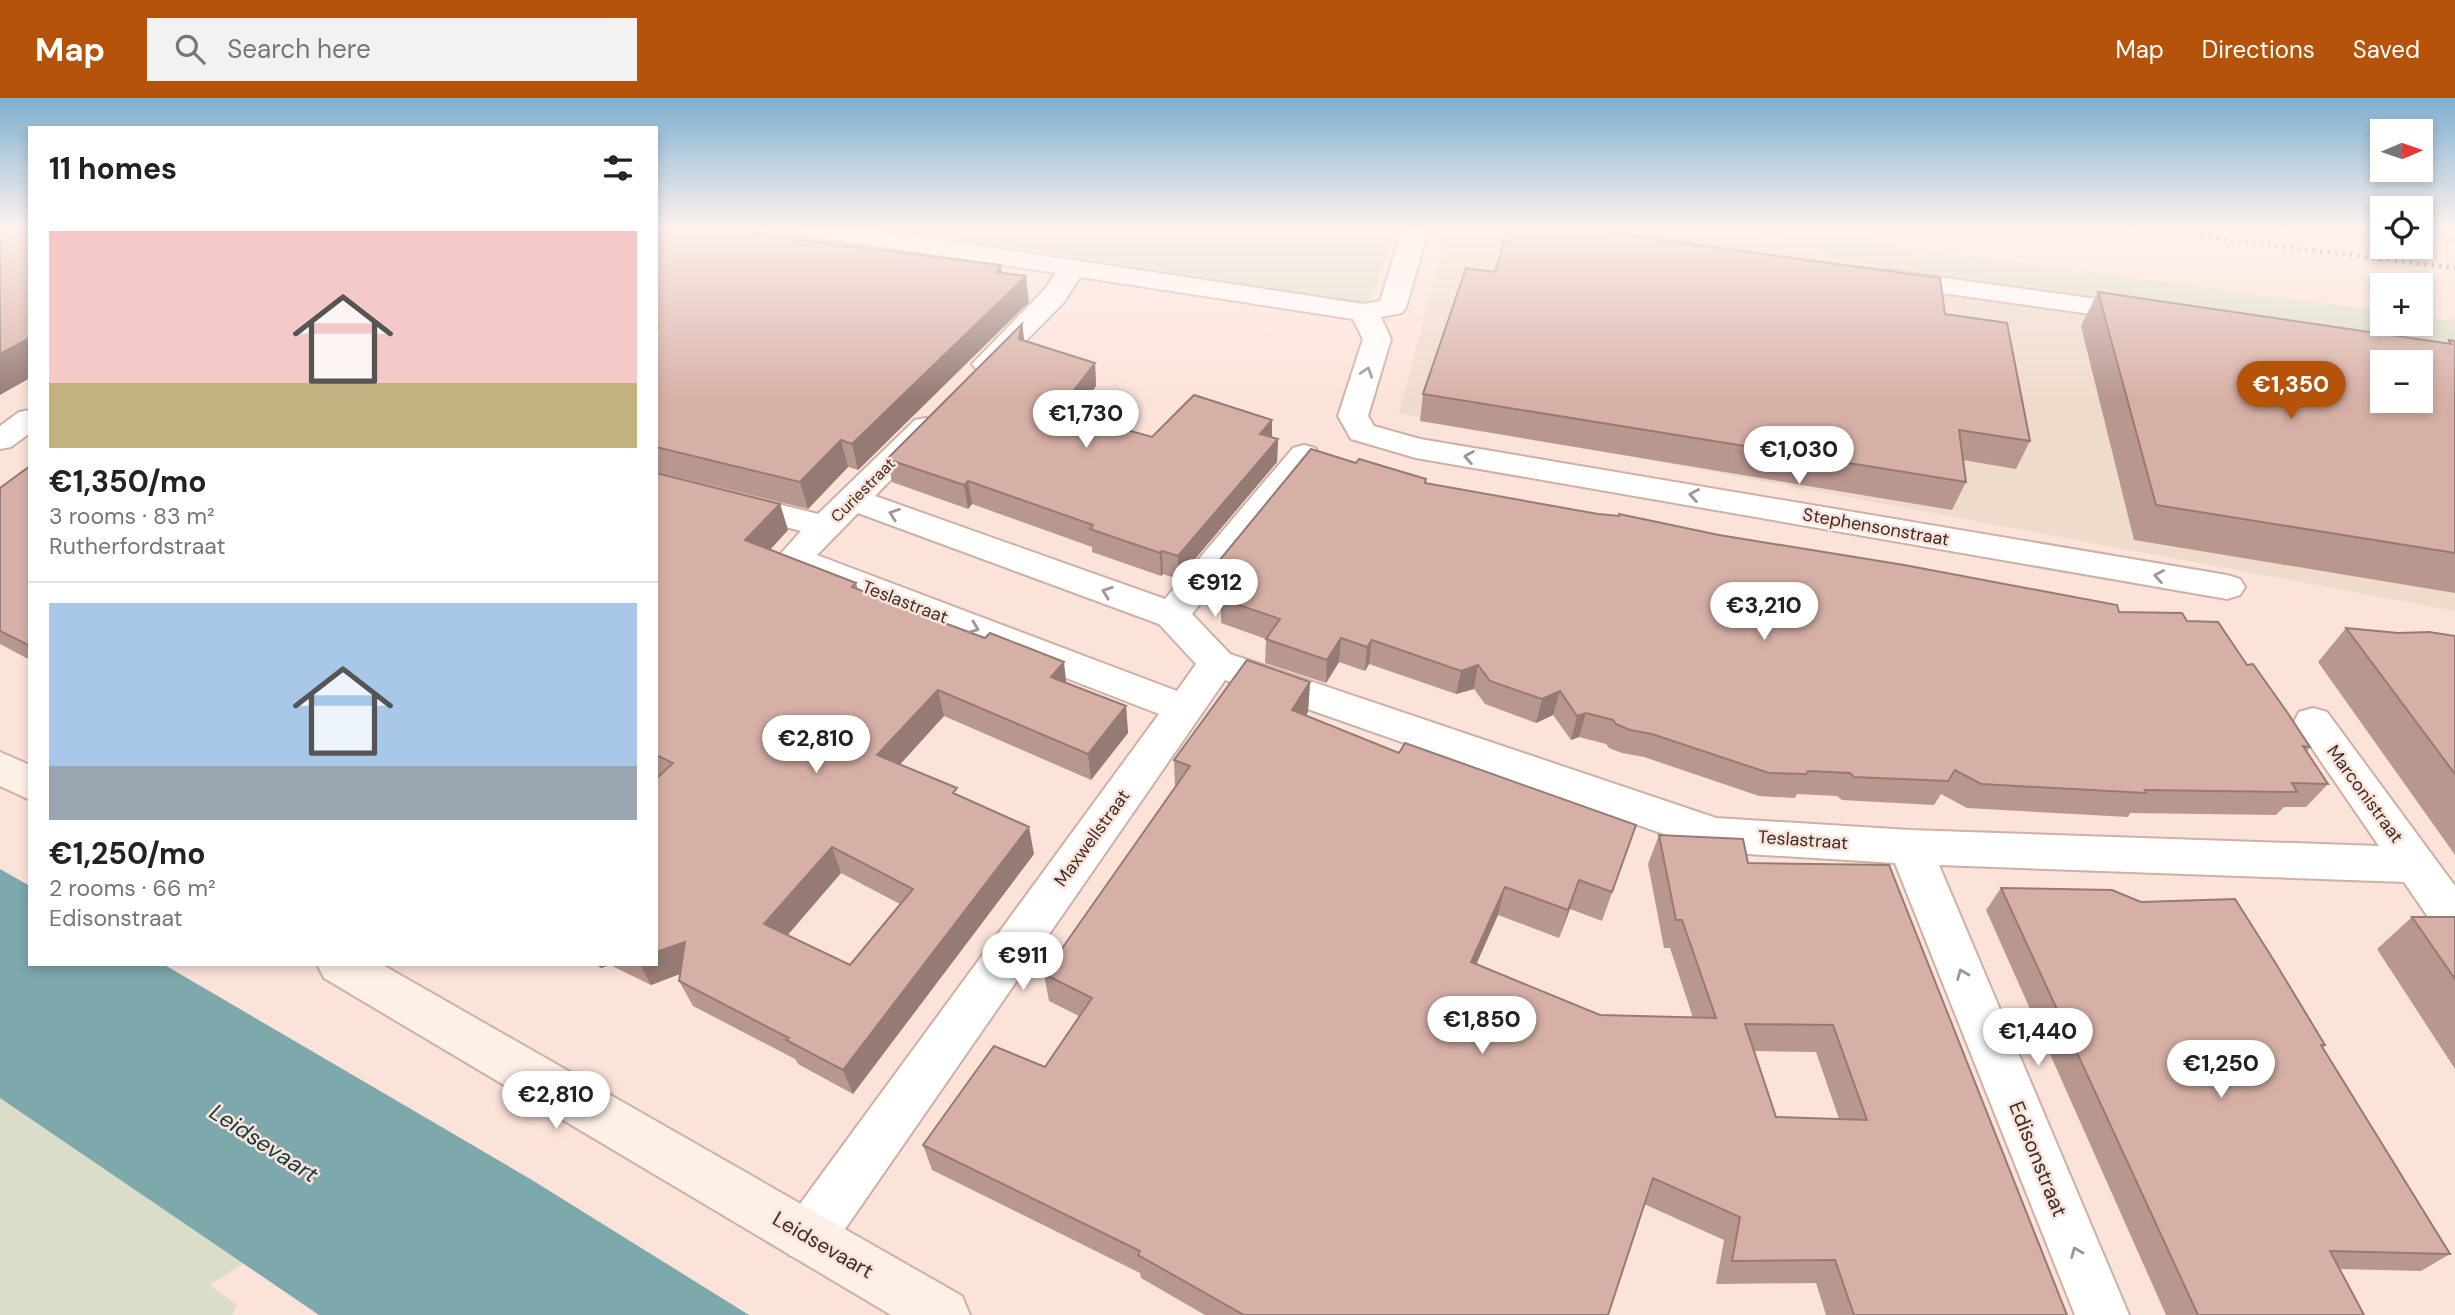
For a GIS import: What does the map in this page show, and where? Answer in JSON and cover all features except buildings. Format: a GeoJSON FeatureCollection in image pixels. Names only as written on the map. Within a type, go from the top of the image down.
{"type":"FeatureCollection","features":[{"type":"Feature","properties":{"kind":"main road"},"geometry":{"type":"LineString","coordinates":[[0,767],[28,783]]}},
{"type":"Feature","properties":{"kind":"main road","name":"Leidsevaart"},"geometry":{"type":"LineString","coordinates":[[343,966],[943,1315]]}},
{"type":"Feature","properties":{"kind":"street","name":"Curiestraat"},"geometry":{"type":"LineString","coordinates":[[826,527],[1054,296],[1061,285]]}},
{"type":"Feature","properties":{"kind":"street"},"geometry":{"type":"LineString","coordinates":[[1179,285],[1364,312],[1392,307],[1399,285]]}},
{"type":"Feature","properties":{"kind":"street"},"geometry":{"type":"LineString","coordinates":[[1939,285],[2170,317]]}},
{"type":"Feature","properties":{"kind":"street","name":"Stephensonstraat"},"geometry":{"type":"LineString","coordinates":[[1364,312],[1377,339],[1353,416],[1362,432],[1416,447],[2227,587]]}},
{"type":"Feature","properties":{"kind":"street"},"geometry":{"type":"LineString","coordinates":[[0,440],[28,420]]}},
{"type":"Feature","properties":{"kind":"street"},"geometry":{"type":"LineString","coordinates":[[1172,615],[1304,455]]}},
{"type":"Feature","properties":{"kind":"street"},"geometry":{"type":"LineString","coordinates":[[658,485],[826,527]]}},
{"type":"Feature","properties":{"kind":"street"},"geometry":{"type":"LineString","coordinates":[[854,500],[1172,615],[1217,663]]}},
{"type":"Feature","properties":{"kind":"street","name":"Teslastraat"},"geometry":{"type":"LineString","coordinates":[[826,527],[793,559],[1185,709]]}},
{"type":"Feature","properties":{"kind":"street","name":"Teslastraat"},"geometry":{"type":"LineString","coordinates":[[1217,663],[1715,835],[1910,847],[2417,866]]}},
{"type":"Feature","properties":{"kind":"street","name":"Maxwellstraat"},"geometry":{"type":"LineString","coordinates":[[808,1237],[1217,663]]}},
{"type":"Feature","properties":{"kind":"street","name":"Marconistraat"},"geometry":{"type":"LineString","coordinates":[[2313,722],[2455,920]]}},
{"type":"Feature","properties":{"kind":"street","name":"Edisonstraat"},"geometry":{"type":"LineString","coordinates":[[1910,847],[2102,1315]]}},
{"type":"Feature","properties":{"kind":"shaded area"},"geometry":{"type":"Polygon","coordinates":[[[1433,285],[2116,285],[2370,317],[2370,336],[2433,336],[2433,325],[2455,328],[2455,611],[1399,413],[1433,285]]]}},
{"type":"Feature","properties":{"kind":"green space"},"geometry":{"type":"Polygon","coordinates":[[[1253,285],[1376,285],[1370,303],[1253,285]]]}},
{"type":"Feature","properties":{"kind":"green space"},"geometry":{"type":"Polygon","coordinates":[[[2017,285],[2183,285],[2370,309],[2370,333],[2017,285]]]}},
{"type":"Feature","properties":{"kind":"green space"},"geometry":{"type":"Polygon","coordinates":[[[2433,318],[2455,321],[2455,345],[2389,336],[2433,336],[2433,318]]]}},
{"type":"Feature","properties":{"kind":"green space"},"geometry":{"type":"Polygon","coordinates":[[[0,1098],[244,1263],[210,1285],[237,1305],[232,1315],[0,1315],[0,1098]]]}},
{"type":"Feature","properties":{"kind":"water"},"geometry":{"type":"Polygon","coordinates":[[[0,869],[28,885],[28,966],[166,966],[532,1180],[749,1315],[319,1315],[0,1098],[0,869]]]}}]}
